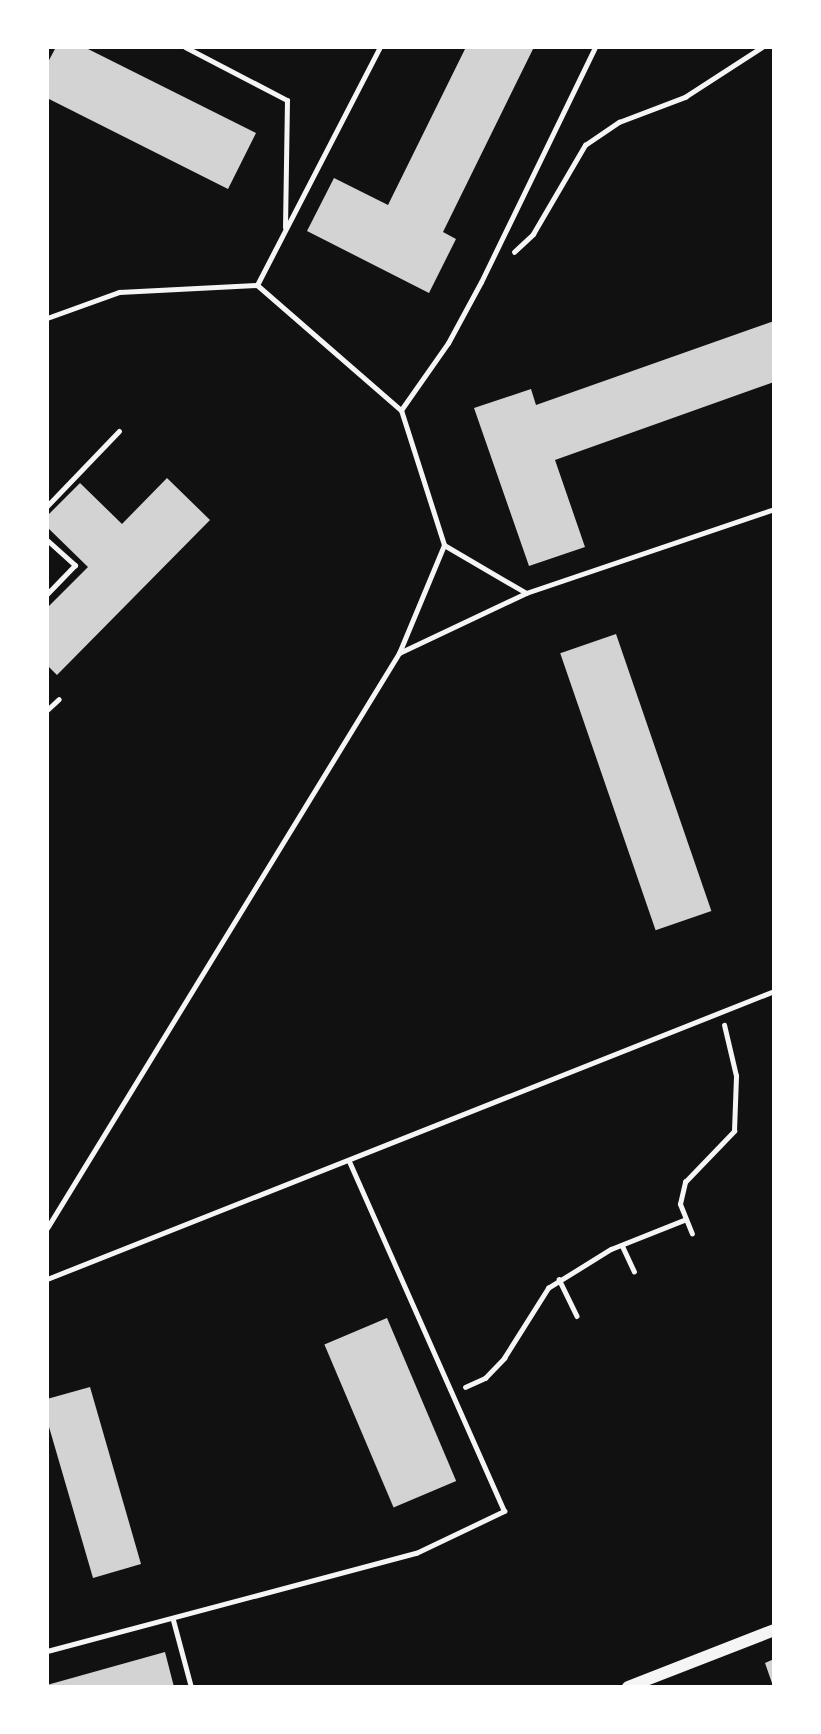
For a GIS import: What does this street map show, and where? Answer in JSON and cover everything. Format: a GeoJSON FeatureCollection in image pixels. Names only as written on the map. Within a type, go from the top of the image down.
{"type":"FeatureCollection","features":[{"type":"Feature","properties":{"kind":"street"},"geometry":{"type":"LineString","coordinates":[[628,1687],[774,1630]]}},
{"type":"Feature","properties":{"kind":"lane"},"geometry":{"type":"LineString","coordinates":[[185,47],[287,100],[285,230]]}},
{"type":"Feature","properties":{"kind":"lane"},"geometry":{"type":"LineString","coordinates":[[257,285],[380,47]]}},
{"type":"Feature","properties":{"kind":"lane"},"geometry":{"type":"LineString","coordinates":[[401,410],[448,343],[481,282],[594,47]]}},
{"type":"Feature","properties":{"kind":"lane"},"geometry":{"type":"LineString","coordinates":[[47,318],[119,292],[257,285],[401,410],[444,545],[399,653],[47,1227]]}},
{"type":"Feature","properties":{"kind":"lane"},"geometry":{"type":"LineString","coordinates":[[47,506],[119,431]]}},
{"type":"Feature","properties":{"kind":"lane"},"geometry":{"type":"LineString","coordinates":[[399,653],[526,593],[774,509]]}},
{"type":"Feature","properties":{"kind":"lane"},"geometry":{"type":"LineString","coordinates":[[47,540],[75,565],[47,594]]}},
{"type":"Feature","properties":{"kind":"lane"},"geometry":{"type":"LineString","coordinates":[[444,545],[526,593]]}},
{"type":"Feature","properties":{"kind":"lane"},"geometry":{"type":"LineString","coordinates":[[47,710],[59,699]]}},
{"type":"Feature","properties":{"kind":"lane"},"geometry":{"type":"LineString","coordinates":[[47,1279],[349,1162],[774,991]]}},
{"type":"Feature","properties":{"kind":"lane"},"geometry":{"type":"LineString","coordinates":[[47,1651],[173,1620],[416,1553],[504,1511],[349,1162]]}},
{"type":"Feature","properties":{"kind":"lane"},"geometry":{"type":"LineString","coordinates":[[173,1620],[191,1687]]}},
{"type":"Feature","properties":{"kind":"path"},"geometry":{"type":"LineString","coordinates":[[507,258],[533,234],[585,145],[620,122],[685,97],[762,47]]}},
{"type":"Feature","properties":{"kind":"path"},"geometry":{"type":"LineString","coordinates":[[692,1234],[684,1220],[680,1204],[685,1182],[734,1131],[736,1076],[720,1013]]}},
{"type":"Feature","properties":{"kind":"path"},"geometry":{"type":"LineString","coordinates":[[452,1393],[485,1378],[504,1358],[531,1309],[559,1279],[622,1245],[684,1220]]}},
{"type":"Feature","properties":{"kind":"path"},"geometry":{"type":"LineString","coordinates":[[622,1245],[634,1271]]}},
{"type":"Feature","properties":{"kind":"path"},"geometry":{"type":"LineString","coordinates":[[559,1279],[577,1316]]}},
{"type":"Feature","properties":{"kind":"building"},"geometry":{"type":"Polygon","coordinates":[[[56,47],[84,47],[256,133],[228,189],[47,98],[47,64],[56,47]]]}},
{"type":"Feature","properties":{"kind":"building"},"geometry":{"type":"Polygon","coordinates":[[[466,47],[534,47],[443,232],[456,239],[429,293],[307,231],[334,178],[388,205],[466,47]]]}},
{"type":"Feature","properties":{"kind":"building"},"geometry":{"type":"Polygon","coordinates":[[[774,321],[774,382],[555,460],[585,547],[529,566],[474,408],[531,389],[536,405],[774,321]]]}},
{"type":"Feature","properties":{"kind":"building"},"geometry":{"type":"Polygon","coordinates":[[[167,478],[210,520],[57,675],[47,665],[47,608],[88,567],[47,527],[47,516],[80,483],[122,524],[167,478]]]}},
{"type":"Feature","properties":{"kind":"building"},"geometry":{"type":"Polygon","coordinates":[[[616,634],[711,911],[656,930],[560,653],[616,634]]]}},
{"type":"Feature","properties":{"kind":"building"},"geometry":{"type":"Polygon","coordinates":[[[387,1318],[456,1481],[394,1507],[324,1345],[387,1318]]]}},
{"type":"Feature","properties":{"kind":"building"},"geometry":{"type":"Polygon","coordinates":[[[90,1387],[141,1564],[93,1578],[47,1420],[47,1399],[90,1387]]]}},
{"type":"Feature","properties":{"kind":"building"},"geometry":{"type":"Polygon","coordinates":[[[165,1652],[174,1687],[47,1687],[47,1685],[165,1652]]]}},
{"type":"Feature","properties":{"kind":"building"},"geometry":{"type":"Polygon","coordinates":[[[774,1659],[774,1686],[773,1686],[765,1663],[774,1659]]]}}]}
